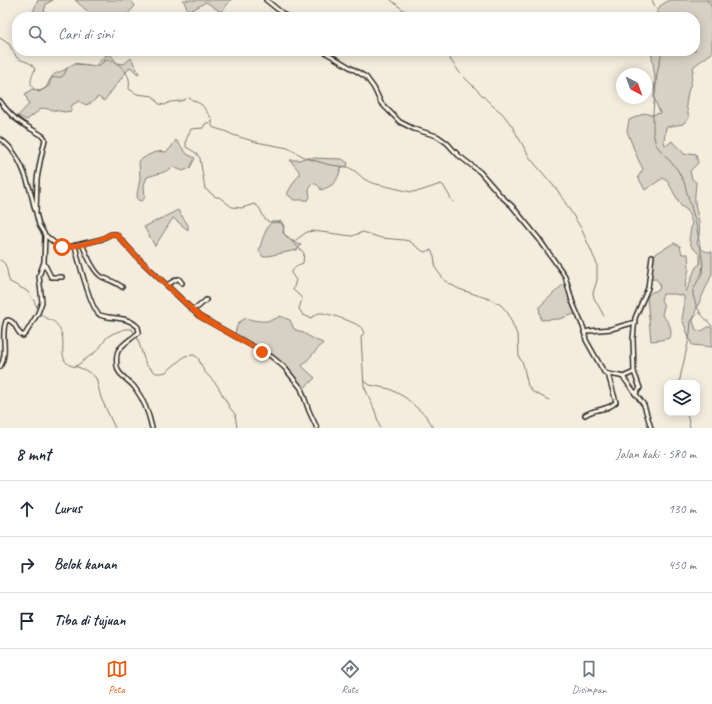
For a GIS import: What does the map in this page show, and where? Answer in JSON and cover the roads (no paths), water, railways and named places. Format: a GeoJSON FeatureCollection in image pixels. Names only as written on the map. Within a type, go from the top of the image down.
{"type":"FeatureCollection","features":[{"type":"Feature","properties":{"kind":"street"},"geometry":{"type":"LineString","coordinates":[[266,0],[281,12]]}},
{"type":"Feature","properties":{"kind":"street"},"geometry":{"type":"LineString","coordinates":[[331,56],[366,77],[374,88],[381,103],[400,122],[414,129],[437,136],[447,143],[458,155],[480,172],[500,196],[512,206],[539,239],[565,276],[573,304],[584,329],[586,340],[598,363],[604,372],[623,377],[644,405],[651,428]]}},
{"type":"Feature","properties":{"kind":"street"},"geometry":{"type":"LineString","coordinates":[[0,101],[18,122],[43,136],[45,139],[40,162],[36,213]]}},
{"type":"Feature","properties":{"kind":"street"},"geometry":{"type":"LineString","coordinates":[[0,139],[8,146],[29,183],[39,225],[45,235],[57,245],[62,247],[74,246],[116,234],[137,257],[199,316],[267,355],[284,367],[301,388],[317,428]]}},
{"type":"Feature","properties":{"kind":"street"},"geometry":{"type":"LineString","coordinates":[[0,367],[4,358],[4,332],[6,321],[10,320],[15,324],[19,333],[23,336],[41,307],[42,302],[39,276],[44,262],[45,235]]}},
{"type":"Feature","properties":{"kind":"street"},"geometry":{"type":"LineString","coordinates":[[82,244],[89,260],[100,275],[122,286]]}},
{"type":"Feature","properties":{"kind":"street"},"geometry":{"type":"LineString","coordinates":[[74,246],[95,311],[101,315],[127,320],[138,327],[139,332],[127,341],[119,350],[117,354],[117,366],[120,374],[128,379],[139,394],[149,413],[152,428]]}},
{"type":"Feature","properties":{"kind":"street"},"geometry":{"type":"LineString","coordinates":[[635,394],[640,388],[634,372],[633,339],[637,314],[650,282],[652,256]]}},
{"type":"Feature","properties":{"kind":"street"},"geometry":{"type":"LineString","coordinates":[[44,262],[51,276],[62,277]]}},
{"type":"Feature","properties":{"kind":"street"},"geometry":{"type":"LineString","coordinates":[[167,285],[177,279],[179,279],[182,284]]}},
{"type":"Feature","properties":{"kind":"street"},"geometry":{"type":"LineString","coordinates":[[192,309],[196,309],[206,300]]}},
{"type":"Feature","properties":{"kind":"street"},"geometry":{"type":"LineString","coordinates":[[584,333],[589,331],[604,331],[632,322],[635,323]]}},
{"type":"Feature","properties":{"kind":"street"},"geometry":{"type":"LineString","coordinates":[[623,377],[634,372]]}},
{"type":"Feature","properties":{"kind":"street"},"geometry":{"type":"LineString","coordinates":[[585,415],[589,412],[610,407],[616,402],[608,374]]}},
{"type":"Feature","properties":{"kind":"waterway"},"geometry":{"type":"LineString","coordinates":[[391,0],[406,12]]}},
{"type":"Feature","properties":{"kind":"waterway"},"geometry":{"type":"LineString","coordinates":[[652,0],[658,12]]}},
{"type":"Feature","properties":{"kind":"waterway"},"geometry":{"type":"LineString","coordinates":[[707,0],[712,7]]}},
{"type":"Feature","properties":{"kind":"waterway"},"geometry":{"type":"LineString","coordinates":[[0,38],[9,44],[12,49]]}},
{"type":"Feature","properties":{"kind":"waterway"},"geometry":{"type":"LineString","coordinates":[[16,56],[17,58],[29,63],[35,69],[31,79],[31,85],[39,92],[46,88],[51,78],[61,77],[64,75],[67,68],[75,63],[86,66],[99,66],[105,60],[109,60],[117,63],[128,75],[129,89],[137,94],[153,96],[159,104],[165,105],[170,102],[186,99]]}},
{"type":"Feature","properties":{"kind":"waterway"},"geometry":{"type":"LineString","coordinates":[[448,56],[460,73],[502,113],[512,126],[530,158],[558,191],[581,228],[597,264],[597,280],[593,293],[594,298],[604,316]]}},
{"type":"Feature","properties":{"kind":"waterway"},"geometry":{"type":"LineString","coordinates":[[661,56],[657,74],[653,112],[653,133],[656,145],[677,169],[684,182],[696,224],[703,263],[702,273],[693,290],[693,295],[701,314],[712,326]]}},
{"type":"Feature","properties":{"kind":"waterway"},"geometry":{"type":"LineString","coordinates":[[189,98],[202,105],[212,119],[212,121],[205,124],[203,128],[191,129],[186,140],[186,147],[196,153],[200,158],[205,189],[232,207],[242,208],[254,204],[259,207],[266,220],[270,222],[279,222],[284,226],[283,233],[304,253],[303,263],[296,266],[291,273],[296,280],[293,290],[302,299],[299,309],[303,315],[311,318],[319,313],[328,314],[352,322],[362,328],[364,333],[361,337],[364,386],[375,411],[380,428]]}},
{"type":"Feature","properties":{"kind":"waterway"},"geometry":{"type":"LineString","coordinates":[[212,121],[212,126],[214,128],[233,135],[256,142],[288,148],[306,158],[330,165],[348,167],[372,183],[411,192],[420,191],[441,184],[453,202]]}},
{"type":"Feature","properties":{"kind":"waterway"},"geometry":{"type":"LineString","coordinates":[[293,242],[307,232],[313,231],[352,236],[363,232],[381,238],[409,241],[424,252],[431,250],[434,256],[436,269],[445,281],[459,289],[492,300],[501,305],[508,313],[518,337],[519,357],[523,364],[528,386],[533,392],[549,400]]}},
{"type":"Feature","properties":{"kind":"waterway"},"geometry":{"type":"LineString","coordinates":[[0,260],[6,266],[10,282],[27,291],[38,309]]}},
{"type":"Feature","properties":{"kind":"waterway"},"geometry":{"type":"LineString","coordinates":[[39,312],[57,325],[63,339],[63,354],[65,361],[70,365],[87,371],[96,378],[101,398],[115,428]]}},
{"type":"Feature","properties":{"kind":"waterway"},"geometry":{"type":"LineString","coordinates":[[680,380],[690,334],[691,321],[699,312]]}},
{"type":"Feature","properties":{"kind":"waterway"},"geometry":{"type":"LineString","coordinates":[[75,367],[98,350],[107,337],[125,329],[132,329],[137,337],[146,365],[156,373],[166,372],[185,356],[194,355],[198,358],[204,371],[217,385],[235,414],[237,428]]}},
{"type":"Feature","properties":{"kind":"waterway"},"geometry":{"type":"LineString","coordinates":[[364,381],[370,385],[390,389],[406,398],[426,416],[434,428]]}},
{"type":"Feature","properties":{"kind":"waterway"},"geometry":{"type":"LineString","coordinates":[[688,416],[690,428]]}}]}
